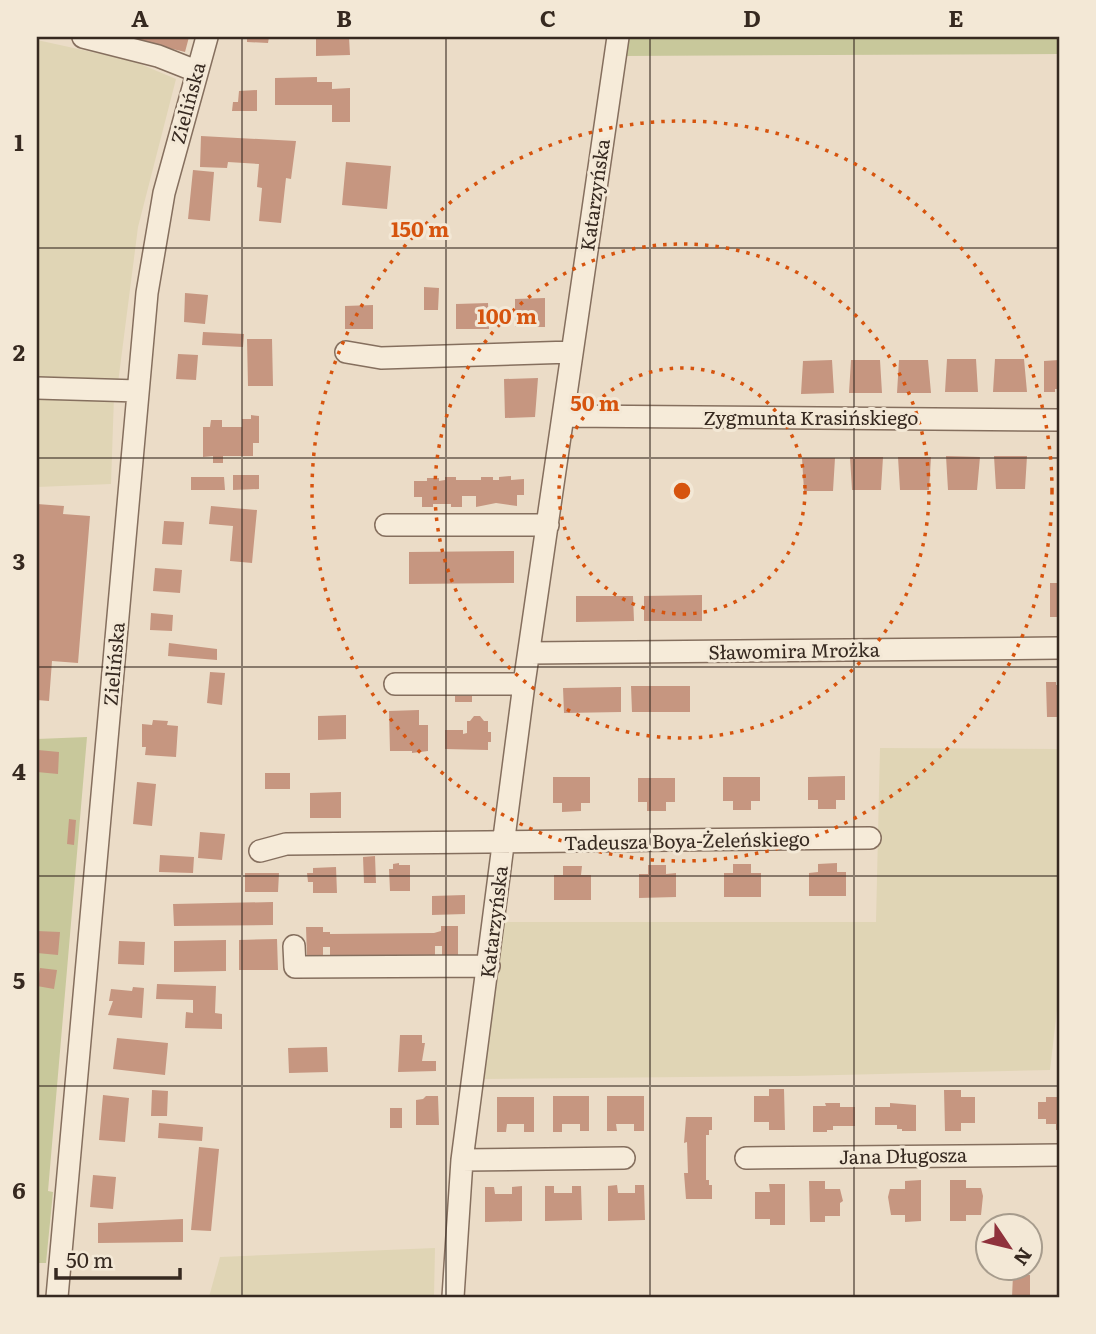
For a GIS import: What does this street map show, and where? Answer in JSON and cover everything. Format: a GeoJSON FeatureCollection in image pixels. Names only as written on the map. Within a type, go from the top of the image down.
{"type":"FeatureCollection","features":[{"type":"Feature","properties":{"kind":"street"},"geometry":{"type":"LineString","coordinates":[[83,37],[158,56],[196,71]]}},
{"type":"Feature","properties":{"kind":"street","name":"Zielińska"},"geometry":{"type":"LineString","coordinates":[[57,1297],[147,293],[164,192],[206,37]]}},
{"type":"Feature","properties":{"kind":"street","name":"Katarzyńska"},"geometry":{"type":"LineString","coordinates":[[453,1297],[462,1160],[524,684],[618,37]]}},
{"type":"Feature","properties":{"kind":"street"},"geometry":{"type":"LineString","coordinates":[[346,352],[381,358],[572,352]]}},
{"type":"Feature","properties":{"kind":"street"},"geometry":{"type":"LineString","coordinates":[[37,388],[138,391]]}},
{"type":"Feature","properties":{"kind":"street","name":"Zygmunta Krasińskiego"},"geometry":{"type":"LineString","coordinates":[[563,416],[1059,420]]}},
{"type":"Feature","properties":{"kind":"street"},"geometry":{"type":"LineString","coordinates":[[386,526],[548,525]]}},
{"type":"Feature","properties":{"kind":"street","name":"Sławomira Mrożka"},"geometry":{"type":"LineString","coordinates":[[529,653],[1059,648]]}},
{"type":"Feature","properties":{"kind":"street"},"geometry":{"type":"LineString","coordinates":[[395,684],[524,684]]}},
{"type":"Feature","properties":{"kind":"street","name":"Tadeusza Boya-Żeleńskiego"},"geometry":{"type":"LineString","coordinates":[[260,851],[286,844],[870,838]]}},
{"type":"Feature","properties":{"kind":"street"},"geometry":{"type":"LineString","coordinates":[[294,946],[295,967],[489,966]]}},
{"type":"Feature","properties":{"kind":"street","name":"Jana Długosza"},"geometry":{"type":"LineString","coordinates":[[746,1158],[1059,1155]]}},
{"type":"Feature","properties":{"kind":"street"},"geometry":{"type":"LineString","coordinates":[[462,1160],[624,1158]]}},
{"type":"Feature","properties":{"kind":"shaded area"},"geometry":{"type":"Polygon","coordinates":[[[37,40],[133,61],[176,79],[138,227],[118,383],[37,383],[37,40]]]}},
{"type":"Feature","properties":{"kind":"shaded area"},"geometry":{"type":"Polygon","coordinates":[[[37,394],[114,396],[111,484],[37,487],[37,394]]]}},
{"type":"Feature","properties":{"kind":"shaded area"},"geometry":{"type":"Polygon","coordinates":[[[880,748],[1059,749],[1059,993],[1050,1070],[481,1079],[502,922],[876,922],[880,748]]]}},
{"type":"Feature","properties":{"kind":"shaded area"},"geometry":{"type":"Polygon","coordinates":[[[435,1248],[434,1297],[209,1297],[220,1257],[435,1248]]]}},
{"type":"Feature","properties":{"kind":"green space"},"geometry":{"type":"Polygon","coordinates":[[[625,37],[1059,37],[1059,54],[623,56],[625,37]]]}},
{"type":"Feature","properties":{"kind":"green space"},"geometry":{"type":"Polygon","coordinates":[[[87,737],[48,1191],[53,1192],[46,1263],[37,1263],[37,739],[87,737]]]}},
{"type":"Feature","properties":{"kind":"building"},"geometry":{"type":"Polygon","coordinates":[[[124,37],[189,37],[185,52],[124,37]]]}},
{"type":"Feature","properties":{"kind":"building"},"geometry":{"type":"Polygon","coordinates":[[[247,37],[269,37],[268,43],[247,42],[247,37]]]}},
{"type":"Feature","properties":{"kind":"building"},"geometry":{"type":"Polygon","coordinates":[[[316,37],[349,37],[350,55],[316,56],[316,37]]]}},
{"type":"Feature","properties":{"kind":"building"},"geometry":{"type":"Polygon","coordinates":[[[317,77],[317,82],[332,82],[332,89],[350,88],[350,122],[332,122],[332,105],[275,105],[275,78],[317,77]]]}},
{"type":"Feature","properties":{"kind":"building"},"geometry":{"type":"Polygon","coordinates":[[[257,90],[257,111],[232,111],[233,102],[238,102],[239,91],[257,90]]]}},
{"type":"Feature","properties":{"kind":"building"},"geometry":{"type":"Polygon","coordinates":[[[201,136],[296,141],[291,179],[286,178],[281,223],[259,221],[262,188],[257,187],[259,164],[228,162],[227,168],[200,167],[201,136]]]}},
{"type":"Feature","properties":{"kind":"building"},"geometry":{"type":"Polygon","coordinates":[[[346,162],[391,166],[387,209],[342,205],[346,162]]]}},
{"type":"Feature","properties":{"kind":"building"},"geometry":{"type":"Polygon","coordinates":[[[193,170],[214,172],[210,221],[188,219],[193,170]]]}},
{"type":"Feature","properties":{"kind":"building"},"geometry":{"type":"Polygon","coordinates":[[[424,287],[439,288],[438,310],[424,310],[424,287]]]}},
{"type":"Feature","properties":{"kind":"building"},"geometry":{"type":"Polygon","coordinates":[[[185,293],[208,295],[205,324],[184,322],[185,293]]]}},
{"type":"Feature","properties":{"kind":"building"},"geometry":{"type":"Polygon","coordinates":[[[545,298],[545,327],[515,327],[515,299],[545,298]]]}},
{"type":"Feature","properties":{"kind":"building"},"geometry":{"type":"Polygon","coordinates":[[[488,303],[489,329],[456,329],[456,304],[488,303]]]}},
{"type":"Feature","properties":{"kind":"building"},"geometry":{"type":"Polygon","coordinates":[[[373,305],[373,329],[345,329],[345,306],[373,305]]]}},
{"type":"Feature","properties":{"kind":"building"},"geometry":{"type":"Polygon","coordinates":[[[203,332],[244,334],[243,347],[202,345],[203,332]]]}},
{"type":"Feature","properties":{"kind":"building"},"geometry":{"type":"Polygon","coordinates":[[[247,339],[272,339],[273,386],[248,386],[247,339]]]}},
{"type":"Feature","properties":{"kind":"building"},"geometry":{"type":"Polygon","coordinates":[[[178,354],[198,355],[196,380],[176,379],[178,354]]]}},
{"type":"Feature","properties":{"kind":"building"},"geometry":{"type":"Polygon","coordinates":[[[947,359],[976,359],[978,392],[945,392],[947,359]]]}},
{"type":"Feature","properties":{"kind":"building"},"geometry":{"type":"Polygon","coordinates":[[[995,359],[1024,359],[1027,392],[993,392],[995,359]]]}},
{"type":"Feature","properties":{"kind":"building"},"geometry":{"type":"Polygon","coordinates":[[[832,360],[834,393],[801,394],[803,361],[832,360]]]}},
{"type":"Feature","properties":{"kind":"building"},"geometry":{"type":"Polygon","coordinates":[[[851,360],[880,360],[882,393],[849,393],[851,360]]]}},
{"type":"Feature","properties":{"kind":"building"},"geometry":{"type":"Polygon","coordinates":[[[899,360],[928,360],[931,393],[897,393],[899,360]]]}},
{"type":"Feature","properties":{"kind":"building"},"geometry":{"type":"Polygon","coordinates":[[[1059,360],[1059,389],[1055,389],[1055,392],[1044,392],[1044,361],[1059,360]]]}},
{"type":"Feature","properties":{"kind":"building"},"geometry":{"type":"Polygon","coordinates":[[[538,378],[535,417],[505,418],[504,379],[538,378]]]}},
{"type":"Feature","properties":{"kind":"building"},"geometry":{"type":"Polygon","coordinates":[[[251,415],[259,416],[259,443],[253,443],[253,456],[223,456],[223,463],[213,463],[213,456],[203,457],[203,427],[210,427],[211,420],[222,420],[222,427],[242,427],[242,419],[251,419],[251,415]]]}},
{"type":"Feature","properties":{"kind":"building"},"geometry":{"type":"Polygon","coordinates":[[[946,456],[980,457],[977,490],[948,490],[946,456]]]}},
{"type":"Feature","properties":{"kind":"building"},"geometry":{"type":"Polygon","coordinates":[[[994,456],[1027,456],[1025,489],[996,489],[994,456]]]}},
{"type":"Feature","properties":{"kind":"building"},"geometry":{"type":"Polygon","coordinates":[[[850,457],[883,457],[881,490],[852,490],[850,457]]]}},
{"type":"Feature","properties":{"kind":"building"},"geometry":{"type":"Polygon","coordinates":[[[898,457],[931,457],[929,490],[900,490],[898,457]]]}},
{"type":"Feature","properties":{"kind":"building"},"geometry":{"type":"Polygon","coordinates":[[[802,458],[835,458],[833,491],[804,491],[802,458]]]}},
{"type":"Feature","properties":{"kind":"building"},"geometry":{"type":"Polygon","coordinates":[[[233,475],[259,475],[259,489],[233,490],[233,475]]]}},
{"type":"Feature","properties":{"kind":"building"},"geometry":{"type":"Polygon","coordinates":[[[511,476],[511,480],[524,479],[524,495],[517,495],[517,506],[496,503],[476,507],[476,496],[462,496],[462,507],[433,504],[433,507],[422,507],[422,497],[414,497],[414,481],[427,481],[427,478],[439,478],[439,481],[445,480],[445,477],[481,480],[481,477],[493,477],[493,480],[499,480],[499,477],[511,476]]]}},
{"type":"Feature","properties":{"kind":"building"},"geometry":{"type":"Polygon","coordinates":[[[191,477],[224,477],[225,490],[191,490],[191,477]]]}},
{"type":"Feature","properties":{"kind":"building"},"geometry":{"type":"Polygon","coordinates":[[[37,504],[64,506],[63,514],[90,516],[78,663],[52,661],[49,701],[37,700],[37,504]]]}},
{"type":"Feature","properties":{"kind":"building"},"geometry":{"type":"Polygon","coordinates":[[[211,506],[257,510],[252,563],[230,561],[233,526],[209,524],[211,506]]]}},
{"type":"Feature","properties":{"kind":"building"},"geometry":{"type":"Polygon","coordinates":[[[164,521],[184,522],[182,545],[162,544],[164,521]]]}},
{"type":"Feature","properties":{"kind":"building"},"geometry":{"type":"Polygon","coordinates":[[[514,551],[514,583],[409,584],[409,552],[514,551]]]}},
{"type":"Feature","properties":{"kind":"building"},"geometry":{"type":"Polygon","coordinates":[[[155,568],[182,570],[180,593],[153,591],[155,568]]]}},
{"type":"Feature","properties":{"kind":"building"},"geometry":{"type":"Polygon","coordinates":[[[1050,583],[1059,583],[1059,617],[1050,617],[1050,583]]]}},
{"type":"Feature","properties":{"kind":"building"},"geometry":{"type":"Polygon","coordinates":[[[702,595],[702,621],[644,621],[644,596],[702,595]]]}},
{"type":"Feature","properties":{"kind":"building"},"geometry":{"type":"Polygon","coordinates":[[[576,596],[633,596],[634,621],[576,622],[576,596]]]}},
{"type":"Feature","properties":{"kind":"building"},"geometry":{"type":"Polygon","coordinates":[[[151,613],[173,615],[172,631],[150,630],[151,613]]]}},
{"type":"Feature","properties":{"kind":"building"},"geometry":{"type":"Polygon","coordinates":[[[169,643],[217,649],[217,660],[168,656],[169,643]]]}},
{"type":"Feature","properties":{"kind":"building"},"geometry":{"type":"Polygon","coordinates":[[[210,672],[225,673],[222,705],[207,703],[210,672]]]}},
{"type":"Feature","properties":{"kind":"building"},"geometry":{"type":"Polygon","coordinates":[[[1046,682],[1056,682],[1056,685],[1059,685],[1059,717],[1047,717],[1046,682]]]}},
{"type":"Feature","properties":{"kind":"building"},"geometry":{"type":"Polygon","coordinates":[[[631,686],[690,686],[690,712],[632,712],[631,686]]]}},
{"type":"Feature","properties":{"kind":"building"},"geometry":{"type":"Polygon","coordinates":[[[621,687],[621,712],[564,713],[563,688],[621,687]]]}},
{"type":"Feature","properties":{"kind":"building"},"geometry":{"type":"Polygon","coordinates":[[[455,691],[472,691],[472,702],[455,702],[455,691]]]}},
{"type":"Feature","properties":{"kind":"building"},"geometry":{"type":"Polygon","coordinates":[[[419,710],[419,725],[428,725],[428,751],[390,751],[389,711],[419,710]]]}},
{"type":"Feature","properties":{"kind":"building"},"geometry":{"type":"Polygon","coordinates":[[[346,715],[346,739],[318,740],[318,716],[346,715]]]}},
{"type":"Feature","properties":{"kind":"building"},"geometry":{"type":"Polygon","coordinates":[[[474,716],[488,721],[491,742],[488,742],[488,750],[445,749],[445,730],[463,730],[463,734],[467,733],[467,721],[474,716]]]}},
{"type":"Feature","properties":{"kind":"building"},"geometry":{"type":"Polygon","coordinates":[[[153,720],[168,721],[167,725],[178,726],[176,757],[145,755],[146,747],[142,747],[142,724],[152,725],[153,720]]]}},
{"type":"Feature","properties":{"kind":"building"},"geometry":{"type":"Polygon","coordinates":[[[38,750],[59,752],[58,774],[37,772],[38,750]]]}},
{"type":"Feature","properties":{"kind":"building"},"geometry":{"type":"Polygon","coordinates":[[[265,773],[290,773],[290,789],[265,789],[265,773]]]}},
{"type":"Feature","properties":{"kind":"building"},"geometry":{"type":"Polygon","coordinates":[[[845,776],[845,800],[836,800],[836,809],[818,809],[818,800],[808,800],[808,777],[845,776]]]}},
{"type":"Feature","properties":{"kind":"building"},"geometry":{"type":"Polygon","coordinates":[[[553,777],[590,777],[590,803],[581,803],[581,811],[562,812],[562,803],[553,803],[553,777]]]}},
{"type":"Feature","properties":{"kind":"building"},"geometry":{"type":"Polygon","coordinates":[[[723,777],[760,777],[760,801],[751,801],[751,810],[733,810],[733,801],[723,801],[723,777]]]}},
{"type":"Feature","properties":{"kind":"building"},"geometry":{"type":"Polygon","coordinates":[[[638,778],[675,778],[675,802],[666,802],[666,811],[647,811],[647,802],[638,802],[638,778]]]}},
{"type":"Feature","properties":{"kind":"building"},"geometry":{"type":"Polygon","coordinates":[[[137,782],[156,784],[152,826],[133,824],[137,782]]]}},
{"type":"Feature","properties":{"kind":"building"},"geometry":{"type":"Polygon","coordinates":[[[341,792],[341,818],[310,818],[310,793],[341,792]]]}},
{"type":"Feature","properties":{"kind":"building"},"geometry":{"type":"Polygon","coordinates":[[[69,819],[76,820],[74,845],[67,844],[69,819]]]}},
{"type":"Feature","properties":{"kind":"building"},"geometry":{"type":"Polygon","coordinates":[[[200,832],[225,834],[222,860],[198,858],[200,832]]]}},
{"type":"Feature","properties":{"kind":"building"},"geometry":{"type":"Polygon","coordinates":[[[160,855],[194,857],[193,873],[159,872],[160,855]]]}},
{"type":"Feature","properties":{"kind":"building"},"geometry":{"type":"Polygon","coordinates":[[[375,856],[376,883],[364,883],[363,857],[375,856]]]}},
{"type":"Feature","properties":{"kind":"building"},"geometry":{"type":"Polygon","coordinates":[[[837,863],[837,872],[846,872],[846,896],[809,896],[809,873],[818,872],[818,864],[837,863]]]}},
{"type":"Feature","properties":{"kind":"building"},"geometry":{"type":"Polygon","coordinates":[[[393,864],[410,865],[410,891],[390,891],[389,869],[393,869],[393,864]]]}},
{"type":"Feature","properties":{"kind":"building"},"geometry":{"type":"Polygon","coordinates":[[[733,864],[751,864],[751,873],[761,873],[761,897],[724,897],[724,873],[733,873],[733,864]]]}},
{"type":"Feature","properties":{"kind":"building"},"geometry":{"type":"Polygon","coordinates":[[[648,865],[666,865],[666,874],[676,873],[676,897],[639,898],[639,874],[648,874],[648,865]]]}},
{"type":"Feature","properties":{"kind":"building"},"geometry":{"type":"Polygon","coordinates":[[[563,866],[582,866],[581,875],[591,875],[591,900],[554,900],[554,875],[563,875],[563,866]]]}},
{"type":"Feature","properties":{"kind":"building"},"geometry":{"type":"Polygon","coordinates":[[[336,867],[337,893],[313,893],[313,882],[308,882],[307,873],[313,873],[313,868],[336,867]]]}},
{"type":"Feature","properties":{"kind":"building"},"geometry":{"type":"Polygon","coordinates":[[[245,873],[279,873],[278,892],[245,892],[245,873]]]}},
{"type":"Feature","properties":{"kind":"building"},"geometry":{"type":"Polygon","coordinates":[[[465,895],[465,914],[432,915],[432,896],[465,895]]]}},
{"type":"Feature","properties":{"kind":"building"},"geometry":{"type":"Polygon","coordinates":[[[273,902],[273,925],[174,926],[173,904],[273,902]]]}},
{"type":"Feature","properties":{"kind":"building"},"geometry":{"type":"Polygon","coordinates":[[[441,926],[458,926],[458,956],[442,956],[442,946],[435,946],[435,957],[330,957],[330,947],[323,947],[323,957],[307,957],[306,927],[323,927],[323,932],[330,934],[434,933],[441,931],[441,926]]]}},
{"type":"Feature","properties":{"kind":"building"},"geometry":{"type":"Polygon","coordinates":[[[37,931],[60,932],[58,955],[37,953],[37,931]]]}},
{"type":"Feature","properties":{"kind":"building"},"geometry":{"type":"Polygon","coordinates":[[[277,939],[278,970],[239,970],[239,940],[277,939]]]}},
{"type":"Feature","properties":{"kind":"building"},"geometry":{"type":"Polygon","coordinates":[[[226,940],[226,971],[174,972],[174,941],[226,940]]]}},
{"type":"Feature","properties":{"kind":"building"},"geometry":{"type":"Polygon","coordinates":[[[119,941],[145,942],[144,965],[118,964],[119,941]]]}},
{"type":"Feature","properties":{"kind":"building"},"geometry":{"type":"Polygon","coordinates":[[[40,968],[57,970],[54,989],[37,986],[40,968]]]}},
{"type":"Feature","properties":{"kind":"building"},"geometry":{"type":"Polygon","coordinates":[[[157,984],[216,986],[215,1013],[222,1014],[222,1029],[185,1028],[186,1012],[193,1013],[193,1000],[156,999],[157,984]]]}},
{"type":"Feature","properties":{"kind":"building"},"geometry":{"type":"Polygon","coordinates":[[[133,987],[144,988],[142,1018],[108,1015],[113,1001],[109,1001],[111,989],[132,991],[133,987]]]}},
{"type":"Feature","properties":{"kind":"building"},"geometry":{"type":"Polygon","coordinates":[[[400,1035],[422,1035],[422,1043],[425,1043],[422,1061],[436,1061],[436,1071],[398,1072],[400,1035]]]}},
{"type":"Feature","properties":{"kind":"building"},"geometry":{"type":"Polygon","coordinates":[[[117,1038],[168,1043],[165,1075],[113,1069],[117,1038]]]}},
{"type":"Feature","properties":{"kind":"building"},"geometry":{"type":"Polygon","coordinates":[[[327,1047],[328,1072],[289,1073],[288,1048],[327,1047]]]}},
{"type":"Feature","properties":{"kind":"building"},"geometry":{"type":"Polygon","coordinates":[[[769,1089],[784,1089],[785,1130],[769,1130],[769,1122],[754,1122],[754,1096],[769,1096],[769,1089]]]}},
{"type":"Feature","properties":{"kind":"building"},"geometry":{"type":"Polygon","coordinates":[[[152,1090],[168,1091],[167,1116],[151,1116],[152,1090]]]}},
{"type":"Feature","properties":{"kind":"building"},"geometry":{"type":"Polygon","coordinates":[[[944,1090],[961,1090],[961,1097],[975,1097],[975,1123],[961,1123],[961,1131],[945,1131],[944,1090]]]}},
{"type":"Feature","properties":{"kind":"building"},"geometry":{"type":"Polygon","coordinates":[[[103,1095],[129,1098],[125,1142],[99,1140],[103,1095]]]}},
{"type":"Feature","properties":{"kind":"building"},"geometry":{"type":"Polygon","coordinates":[[[426,1096],[438,1096],[439,1125],[416,1125],[416,1100],[426,1096]]]}},
{"type":"Feature","properties":{"kind":"building"},"geometry":{"type":"Polygon","coordinates":[[[553,1096],[589,1096],[589,1131],[580,1131],[580,1124],[562,1124],[562,1132],[553,1132],[553,1096]]]}},
{"type":"Feature","properties":{"kind":"building"},"geometry":{"type":"Polygon","coordinates":[[[607,1096],[644,1096],[644,1131],[634,1131],[634,1124],[616,1124],[617,1131],[607,1131],[607,1096]]]}},
{"type":"Feature","properties":{"kind":"building"},"geometry":{"type":"Polygon","coordinates":[[[497,1097],[534,1097],[534,1132],[524,1132],[524,1124],[507,1124],[506,1132],[497,1132],[497,1097]]]}},
{"type":"Feature","properties":{"kind":"building"},"geometry":{"type":"Polygon","coordinates":[[[1046,1097],[1059,1097],[1059,1130],[1056,1130],[1056,1124],[1046,1124],[1046,1119],[1038,1119],[1038,1102],[1046,1102],[1046,1097]]]}},
{"type":"Feature","properties":{"kind":"building"},"geometry":{"type":"Polygon","coordinates":[[[825,1103],[855,1107],[855,1126],[833,1126],[833,1130],[827,1132],[813,1132],[813,1106],[826,1106],[825,1103]]]}},
{"type":"Feature","properties":{"kind":"building"},"geometry":{"type":"Polygon","coordinates":[[[890,1103],[916,1105],[916,1131],[902,1131],[897,1129],[897,1125],[875,1125],[875,1107],[890,1107],[890,1103]]]}},
{"type":"Feature","properties":{"kind":"building"},"geometry":{"type":"Polygon","coordinates":[[[390,1108],[402,1108],[402,1128],[390,1128],[390,1108]]]}},
{"type":"Feature","properties":{"kind":"building"},"geometry":{"type":"Polygon","coordinates":[[[686,1117],[712,1117],[712,1130],[706,1135],[706,1180],[712,1185],[712,1199],[686,1199],[686,1117]]]}},
{"type":"Feature","properties":{"kind":"building"},"geometry":{"type":"Polygon","coordinates":[[[159,1123],[203,1127],[202,1141],[158,1138],[159,1123]]]}},
{"type":"Feature","properties":{"kind":"building"},"geometry":{"type":"Polygon","coordinates":[[[199,1147],[219,1149],[211,1231],[191,1230],[199,1147]]]}},
{"type":"Feature","properties":{"kind":"building"},"geometry":{"type":"Polygon","coordinates":[[[93,1175],[116,1177],[113,1209],[90,1207],[93,1175]]]}},
{"type":"Feature","properties":{"kind":"building"},"geometry":{"type":"Polygon","coordinates":[[[921,1180],[921,1221],[905,1222],[905,1215],[891,1215],[888,1197],[890,1189],[905,1189],[905,1181],[921,1180]]]}},
{"type":"Feature","properties":{"kind":"building"},"geometry":{"type":"Polygon","coordinates":[[[950,1180],[966,1180],[966,1188],[981,1188],[981,1212],[966,1215],[966,1221],[950,1221],[950,1180]]]}},
{"type":"Feature","properties":{"kind":"building"},"geometry":{"type":"Polygon","coordinates":[[[809,1181],[825,1181],[825,1189],[840,1189],[843,1201],[840,1203],[840,1216],[825,1216],[825,1222],[810,1222],[809,1181]]]}},
{"type":"Feature","properties":{"kind":"building"},"geometry":{"type":"Polygon","coordinates":[[[769,1184],[785,1184],[785,1225],[770,1225],[770,1219],[755,1219],[755,1192],[770,1192],[769,1184]]]}},
{"type":"Feature","properties":{"kind":"building"},"geometry":{"type":"Polygon","coordinates":[[[617,1185],[618,1193],[635,1193],[635,1185],[644,1185],[645,1220],[608,1221],[608,1186],[617,1185]]]}},
{"type":"Feature","properties":{"kind":"building"},"geometry":{"type":"Polygon","coordinates":[[[522,1186],[522,1221],[485,1222],[485,1187],[494,1187],[495,1194],[512,1194],[512,1187],[522,1186]]]}},
{"type":"Feature","properties":{"kind":"building"},"geometry":{"type":"Polygon","coordinates":[[[545,1186],[554,1186],[554,1193],[572,1193],[572,1186],[581,1186],[582,1220],[545,1221],[545,1186]]]}},
{"type":"Feature","properties":{"kind":"building"},"geometry":{"type":"Polygon","coordinates":[[[183,1219],[183,1242],[98,1243],[98,1223],[183,1219]]]}},
{"type":"Feature","properties":{"kind":"building"},"geometry":{"type":"Polygon","coordinates":[[[1013,1282],[1030,1282],[1030,1297],[1012,1297],[1013,1282]]]}}]}
